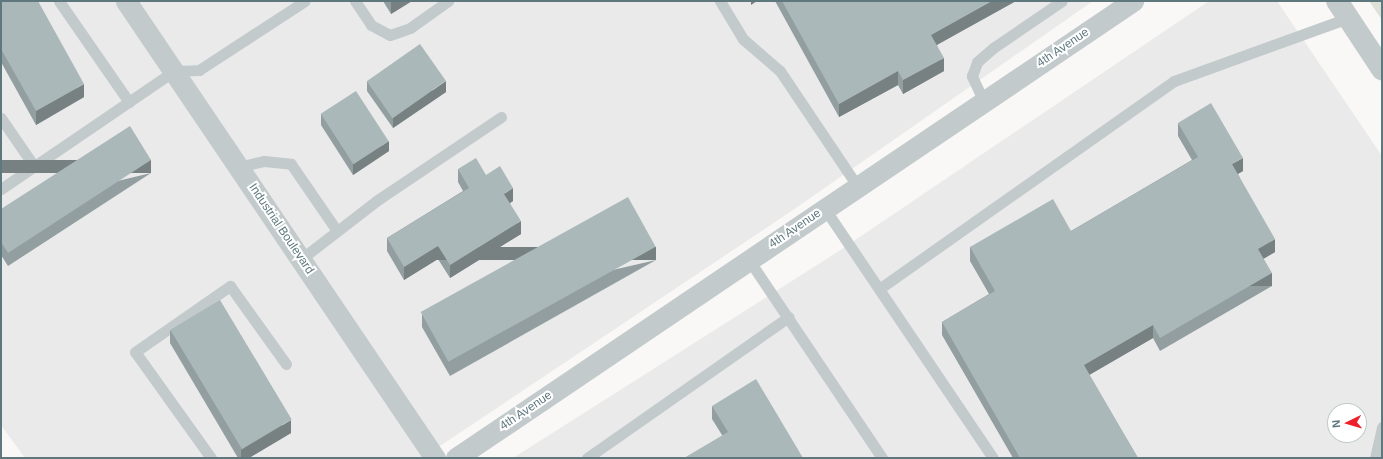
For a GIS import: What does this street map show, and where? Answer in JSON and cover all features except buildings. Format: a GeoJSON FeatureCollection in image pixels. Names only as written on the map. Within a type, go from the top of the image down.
{"type":"FeatureCollection","features":[{"type":"Feature","properties":{"kind":"street","name":"Industrial Boulevard"},"geometry":{"type":"LineString","coordinates":[[126,1],[435,458]]}},
{"type":"Feature","properties":{"kind":"street","name":"4th Avenue"},"geometry":{"type":"LineString","coordinates":[[456,458],[1133,1]]}},
{"type":"Feature","properties":{"kind":"street"},"geometry":{"type":"LineString","coordinates":[[1343,9],[1381,65]]}},
{"type":"Feature","properties":{"kind":"lane"},"geometry":{"type":"LineString","coordinates":[[59,1],[129,102]]}},
{"type":"Feature","properties":{"kind":"lane"},"geometry":{"type":"LineString","coordinates":[[1,189],[174,71],[199,70],[305,1]]}},
{"type":"Feature","properties":{"kind":"lane"},"geometry":{"type":"LineString","coordinates":[[355,1],[371,25],[390,35],[410,28],[448,1]]}},
{"type":"Feature","properties":{"kind":"lane"},"geometry":{"type":"LineString","coordinates":[[720,1],[743,38],[780,71],[858,187]]}},
{"type":"Feature","properties":{"kind":"lane"},"geometry":{"type":"LineString","coordinates":[[984,102],[972,76],[977,62],[993,48],[1062,1]]}},
{"type":"Feature","properties":{"kind":"lane"},"geometry":{"type":"LineString","coordinates":[[879,289],[1174,82],[1343,9]]}},
{"type":"Feature","properties":{"kind":"lane"},"geometry":{"type":"LineString","coordinates":[[301,259],[379,199],[501,117]]}},
{"type":"Feature","properties":{"kind":"lane"},"geometry":{"type":"LineString","coordinates":[[1,118],[34,166]]}},
{"type":"Feature","properties":{"kind":"lane"},"geometry":{"type":"LineString","coordinates":[[238,167],[264,161],[291,164],[337,231]]}},
{"type":"Feature","properties":{"kind":"lane"},"geometry":{"type":"LineString","coordinates":[[825,209],[993,458]]}},
{"type":"Feature","properties":{"kind":"lane"},"geometry":{"type":"LineString","coordinates":[[750,260],[882,458]]}},
{"type":"Feature","properties":{"kind":"lane"},"geometry":{"type":"LineString","coordinates":[[211,458],[135,352],[230,286],[286,364]]}},
{"type":"Feature","properties":{"kind":"lane"},"geometry":{"type":"LineString","coordinates":[[587,458],[788,317]]}},
{"type":"Feature","properties":{"kind":"lane"},"geometry":{"type":"LineString","coordinates":[[1375,458],[1382,427]]}},
{"type":"Feature","properties":{"kind":"shaded area"},"geometry":{"type":"Polygon","coordinates":[[[1,1],[1093,1],[793,210],[422,458],[25,458],[1,425],[1,1]]]}},
{"type":"Feature","properties":{"kind":"shaded area"},"geometry":{"type":"Polygon","coordinates":[[[1209,1],[1277,1],[1382,156],[1382,458],[513,458],[836,253],[1209,1]]]}},
{"type":"Feature","properties":{"kind":"shaded area"},"geometry":{"type":"Polygon","coordinates":[[[1369,1],[1382,1],[1382,20],[1369,1]]]}}]}
